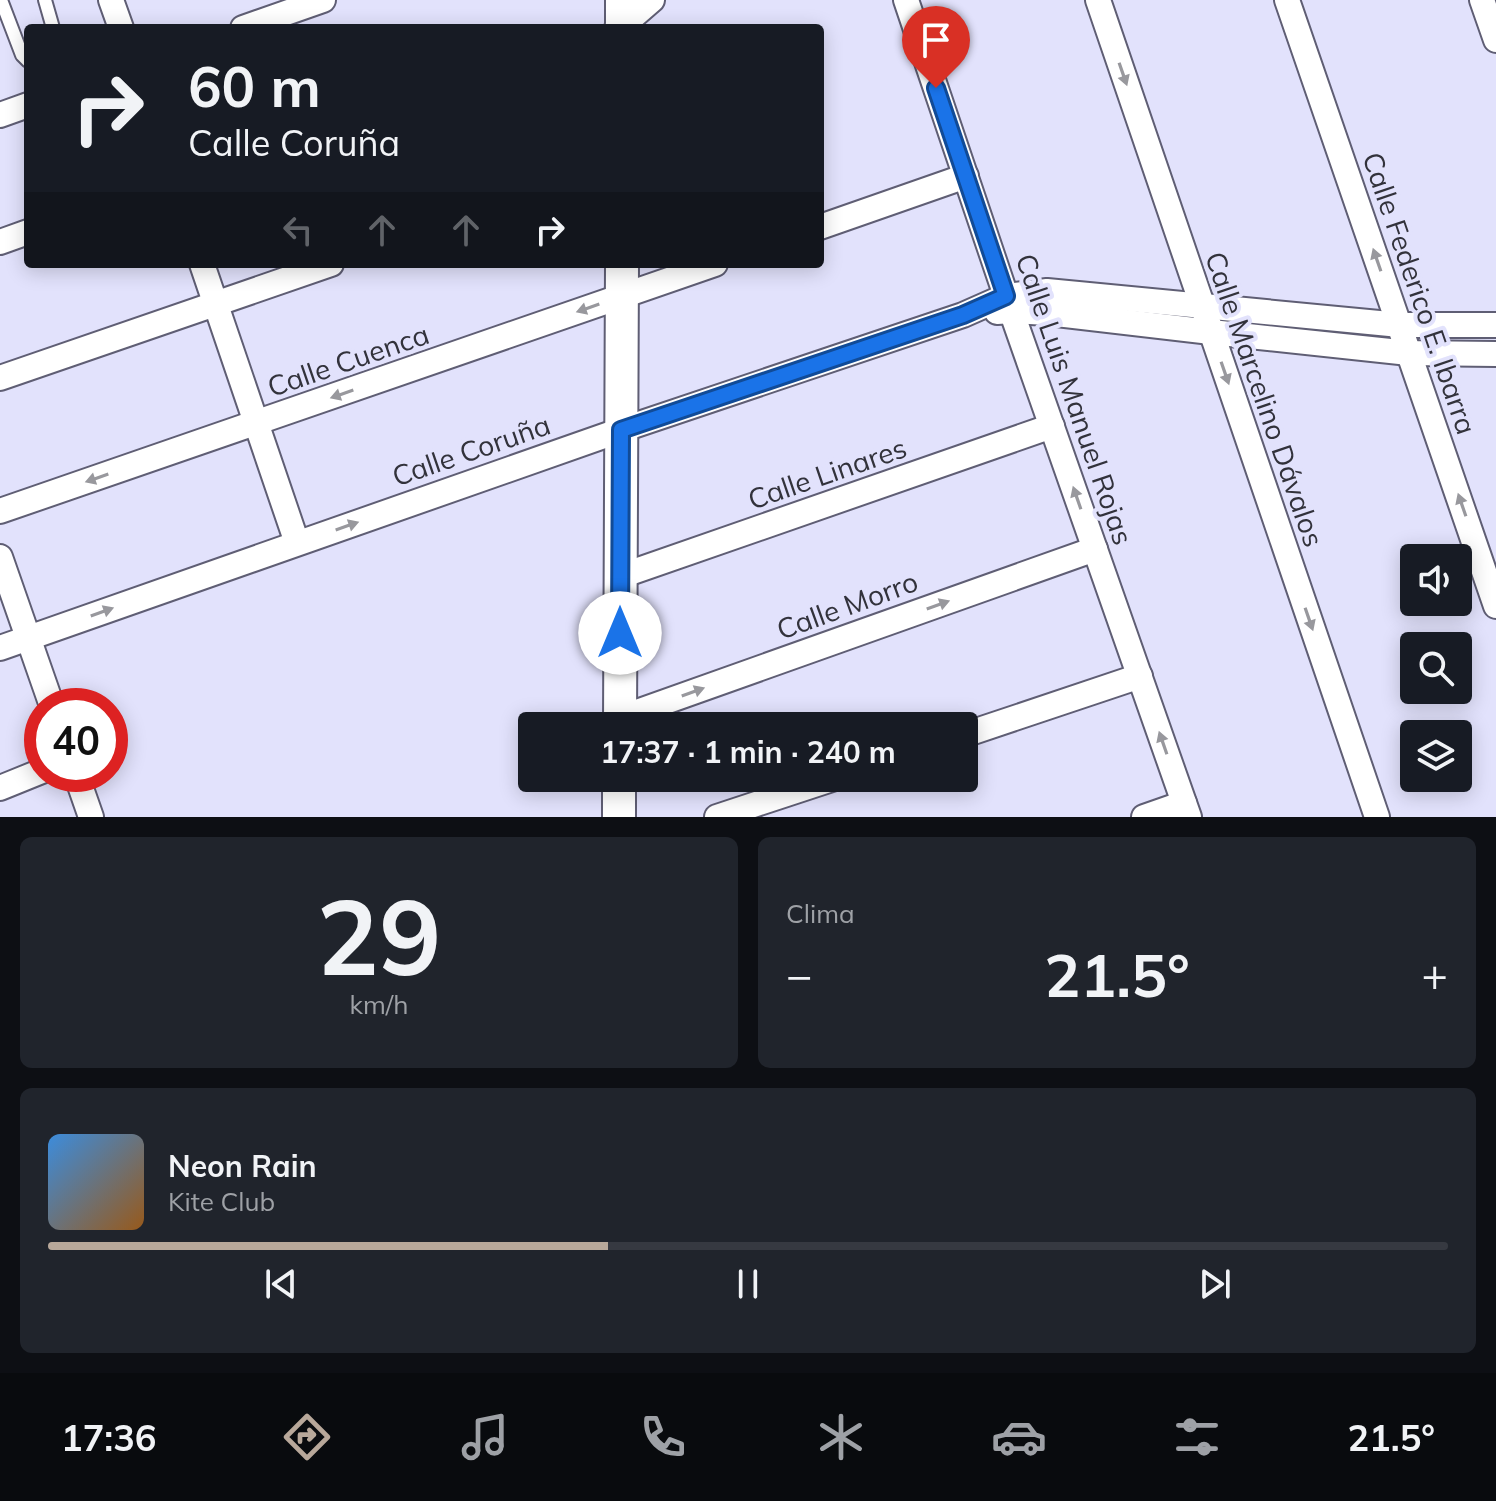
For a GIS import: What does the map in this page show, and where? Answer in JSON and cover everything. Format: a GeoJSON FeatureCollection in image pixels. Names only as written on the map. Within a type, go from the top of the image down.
{"type":"FeatureCollection","features":[{"type":"Feature","properties":{"kind":"street"},"geometry":{"type":"LineString","coordinates":[[111,0],[120,24]]}},
{"type":"Feature","properties":{"kind":"street"},"geometry":{"type":"LineString","coordinates":[[254,24],[323,0]]}},
{"type":"Feature","properties":{"kind":"street"},"geometry":{"type":"LineString","coordinates":[[621,21],[652,0]]}},
{"type":"Feature","properties":{"kind":"street","name":"Calle Luis Manuel Rojas"},"geometry":{"type":"LineString","coordinates":[[906,0],[1186,810]]}},
{"type":"Feature","properties":{"kind":"street","name":"Calle Marcelino Dávalos"},"geometry":{"type":"LineString","coordinates":[[1098,0],[1377,817]]}},
{"type":"Feature","properties":{"kind":"street","name":"Calle Federico E. Ibarra"},"geometry":{"type":"LineString","coordinates":[[1287,0],[1496,606]]}},
{"type":"Feature","properties":{"kind":"street"},"geometry":{"type":"LineString","coordinates":[[1482,0],[1496,40]]}},
{"type":"Feature","properties":{"kind":"street"},"geometry":{"type":"LineString","coordinates":[[0,115],[24,106]]}},
{"type":"Feature","properties":{"kind":"street"},"geometry":{"type":"LineString","coordinates":[[824,226],[966,176]]}},
{"type":"Feature","properties":{"kind":"street"},"geometry":{"type":"LineString","coordinates":[[0,242],[24,233]]}},
{"type":"Feature","properties":{"kind":"street"},"geometry":{"type":"LineString","coordinates":[[203,268],[297,543]]}},
{"type":"Feature","properties":{"kind":"street"},"geometry":{"type":"LineString","coordinates":[[0,378],[320,268]]}},
{"type":"Feature","properties":{"kind":"street"},"geometry":{"type":"LineString","coordinates":[[620,712],[622,268]]}},
{"type":"Feature","properties":{"kind":"street","name":"Calle Cuenca"},"geometry":{"type":"LineString","coordinates":[[0,511],[703,268]]}},
{"type":"Feature","properties":{"kind":"street"},"geometry":{"type":"LineString","coordinates":[[1009,303],[1047,291],[1400,325],[1496,325]]}},
{"type":"Feature","properties":{"kind":"street"},"geometry":{"type":"LineString","coordinates":[[1009,303],[1048,313],[1409,353],[1496,354]]}},
{"type":"Feature","properties":{"kind":"street","name":"Calle Coruña"},"geometry":{"type":"LineString","coordinates":[[0,648],[621,430],[963,315],[1009,303]]}},
{"type":"Feature","properties":{"kind":"street","name":"Calle Linares"},"geometry":{"type":"LineString","coordinates":[[621,576],[1052,426]]}},
{"type":"Feature","properties":{"kind":"street","name":"Calle Morro"},"geometry":{"type":"LineString","coordinates":[[647,712],[1095,549]]}},
{"type":"Feature","properties":{"kind":"street"},"geometry":{"type":"LineString","coordinates":[[0,557],[46,688]]}},
{"type":"Feature","properties":{"kind":"street"},"geometry":{"type":"LineString","coordinates":[[978,730],[1140,676]]}},
{"type":"Feature","properties":{"kind":"street"},"geometry":{"type":"LineString","coordinates":[[0,788],[24,778]]}},
{"type":"Feature","properties":{"kind":"street"},"geometry":{"type":"LineString","coordinates":[[82,792],[91,817]]}},
{"type":"Feature","properties":{"kind":"street"},"geometry":{"type":"LineString","coordinates":[[619,792],[619,817]]}},
{"type":"Feature","properties":{"kind":"street"},"geometry":{"type":"LineString","coordinates":[[717,817],[793,792]]}},
{"type":"Feature","properties":{"kind":"street"},"geometry":{"type":"LineString","coordinates":[[1144,817],[1186,810]]}},
{"type":"Feature","properties":{"kind":"lane"},"geometry":{"type":"LineString","coordinates":[[1,0],[24,57]]}},
{"type":"Feature","properties":{"kind":"lane"},"geometry":{"type":"LineString","coordinates":[[45,0],[52,24]]}},
{"type":"Feature","properties":{"kind":"route"},"geometry":{"type":"LineString","coordinates":[[620,633],[621,430],[963,315],[1006,296],[936,88]]}}]}
